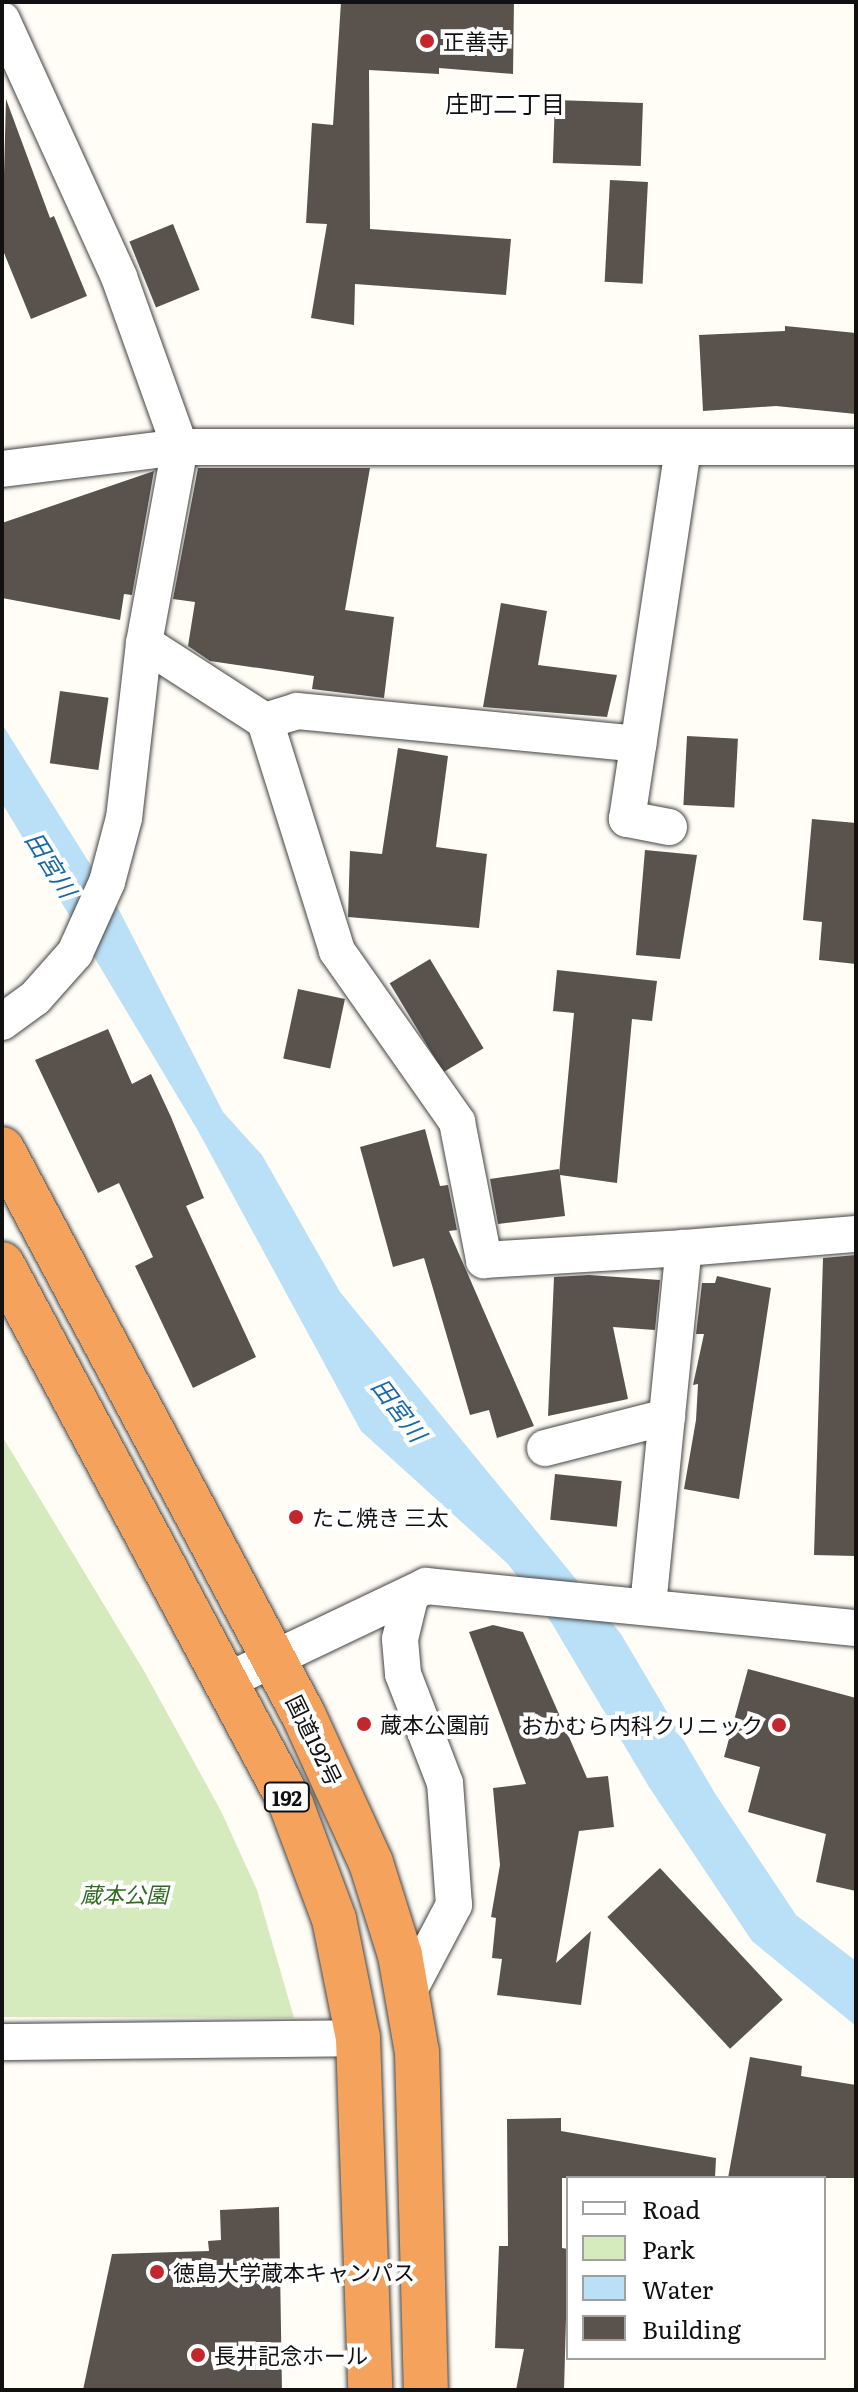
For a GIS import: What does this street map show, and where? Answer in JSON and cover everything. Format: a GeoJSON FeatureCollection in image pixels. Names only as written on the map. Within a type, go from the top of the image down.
{"type":"FeatureCollection","features":[{"type":"Feature","properties":{"kind":"highway","name":"国道192号"},"geometry":{"type":"LineString","coordinates":[[2,1149],[275,1660],[328,1763],[371,1863],[407,1994],[419,2081],[426,2390]]}},
{"type":"Feature","properties":{"kind":"highway","name":"192"},"geometry":{"type":"LineString","coordinates":[[2,1264],[296,1818],[334,1919],[358,2038],[370,2390]]}},
{"type":"Feature","properties":{"kind":"street"},"geometry":{"type":"LineString","coordinates":[[2,20],[119,277],[180,447],[144,643],[124,818],[107,882],[75,953],[35,998],[2,1022]]}},
{"type":"Feature","properties":{"kind":"street"},"geometry":{"type":"LineString","coordinates":[[2,469],[180,447],[856,447]]}},
{"type":"Feature","properties":{"kind":"street"},"geometry":{"type":"LineString","coordinates":[[669,827],[627,819],[683,447]]}},
{"type":"Feature","properties":{"kind":"street"},"geometry":{"type":"LineString","coordinates":[[144,643],[265,721],[337,951],[457,1122],[484,1260],[856,1234]]}},
{"type":"Feature","properties":{"kind":"street"},"geometry":{"type":"LineString","coordinates":[[265,721],[297,711],[638,744]]}},
{"type":"Feature","properties":{"kind":"street"},"geometry":{"type":"LineString","coordinates":[[648,1606],[684,1248]]}},
{"type":"Feature","properties":{"kind":"street"},"geometry":{"type":"LineString","coordinates":[[545,1448],[667,1417]]}},
{"type":"Feature","properties":{"kind":"street"},"geometry":{"type":"LineString","coordinates":[[225,1682],[426,1586],[856,1628]]}},
{"type":"Feature","properties":{"kind":"street"},"geometry":{"type":"LineString","coordinates":[[407,1994],[454,1905],[445,1783],[403,1674],[400,1639],[411,1594]]}},
{"type":"Feature","properties":{"kind":"street"},"geometry":{"type":"LineString","coordinates":[[2,2042],[358,2038]]}},
{"type":"Feature","properties":{"kind":"green space","name":"蔵本公園"},"geometry":{"type":"Polygon","coordinates":[[[2,1436],[144,1671],[221,1811],[257,1890],[294,2018],[2,2017],[2,1436]]]}},
{"type":"Feature","properties":{"kind":"water","name":"田宮川"},"geometry":{"type":"Polygon","coordinates":[[[2,724],[119,910],[223,1112],[262,1155],[340,1292],[621,1634],[716,1795],[796,1915],[856,1961],[856,2026],[752,1941],[649,1787],[551,1622],[508,1564],[361,1431],[197,1129],[2,803],[2,724]]]}},
{"type":"Feature","properties":{"kind":"building"},"geometry":{"type":"Polygon","coordinates":[[[341,2],[514,2],[513,74],[439,68],[439,74],[369,70],[370,229],[511,239],[506,295],[355,284],[354,325],[311,318],[327,224],[306,223],[312,123],[333,125],[341,2]]]}},
{"type":"Feature","properties":{"kind":"building"},"geometry":{"type":"Polygon","coordinates":[[[6,99],[50,218],[54,216],[87,296],[31,319],[2,248],[6,99]]]}},
{"type":"Feature","properties":{"kind":"building"},"geometry":{"type":"Polygon","coordinates":[[[555,100],[643,103],[641,166],[553,163],[555,100]]]}},
{"type":"Feature","properties":{"kind":"building"},"geometry":{"type":"Polygon","coordinates":[[[610,180],[648,182],[643,284],[605,282],[610,180]]]}},
{"type":"Feature","properties":{"kind":"building"},"geometry":{"type":"Polygon","coordinates":[[[173,224],[200,290],[156,307],[129,242],[173,224]]]}},
{"type":"Feature","properties":{"kind":"building"},"geometry":{"type":"Polygon","coordinates":[[[785,326],[856,333],[856,414],[776,406],[703,411],[699,335],[785,331],[785,326]]]}},
{"type":"Feature","properties":{"kind":"building"},"geometry":{"type":"Polygon","coordinates":[[[198,468],[370,468],[345,610],[394,617],[384,698],[312,689],[314,676],[210,661],[188,646],[195,602],[173,599],[198,468]]]}},
{"type":"Feature","properties":{"kind":"building"},"geometry":{"type":"Polygon","coordinates":[[[154,471],[132,595],[124,594],[120,620],[2,598],[2,523],[154,471]]]}},
{"type":"Feature","properties":{"kind":"building"},"geometry":{"type":"Polygon","coordinates":[[[501,603],[547,611],[538,665],[617,675],[607,717],[483,707],[501,603]]]}},
{"type":"Feature","properties":{"kind":"building"},"geometry":{"type":"Polygon","coordinates":[[[60,691],[109,698],[98,770],[50,763],[60,691]]]}},
{"type":"Feature","properties":{"kind":"building"},"geometry":{"type":"Polygon","coordinates":[[[687,736],[738,739],[734,808],[683,805],[687,736]]]}},
{"type":"Feature","properties":{"kind":"building"},"geometry":{"type":"Polygon","coordinates":[[[398,748],[448,756],[436,847],[487,854],[479,928],[348,917],[350,851],[382,854],[398,748]]]}},
{"type":"Feature","properties":{"kind":"building"},"geometry":{"type":"Polygon","coordinates":[[[812,819],[856,823],[856,964],[819,960],[822,922],[803,920],[812,819]]]}},
{"type":"Feature","properties":{"kind":"building"},"geometry":{"type":"Polygon","coordinates":[[[645,850],[697,855],[680,959],[636,955],[645,850]]]}},
{"type":"Feature","properties":{"kind":"building"},"geometry":{"type":"Polygon","coordinates":[[[430,959],[484,1048],[443,1072],[390,983],[430,959]]]}},
{"type":"Feature","properties":{"kind":"building"},"geometry":{"type":"Polygon","coordinates":[[[557,970],[657,981],[652,1021],[632,1019],[617,1183],[560,1175],[565,1216],[498,1224],[490,1179],[559,1169],[559,1174],[574,1013],[553,1011],[557,970]]]}},
{"type":"Feature","properties":{"kind":"building"},"geometry":{"type":"Polygon","coordinates":[[[298,989],[345,999],[330,1068],[283,1058],[298,989]]]}},
{"type":"Feature","properties":{"kind":"building"},"geometry":{"type":"Polygon","coordinates":[[[108,1029],[132,1084],[151,1074],[171,1117],[204,1198],[186,1206],[256,1357],[193,1388],[135,1266],[153,1257],[119,1183],[98,1193],[35,1060],[108,1029]]]}},
{"type":"Feature","properties":{"kind":"building"},"geometry":{"type":"Polygon","coordinates":[[[425,1129],[440,1186],[448,1185],[457,1230],[449,1231],[534,1426],[497,1438],[489,1410],[470,1415],[424,1258],[393,1267],[360,1147],[425,1129]]]}},
{"type":"Feature","properties":{"kind":"building"},"geometry":{"type":"Polygon","coordinates":[[[856,1255],[856,1556],[814,1555],[823,1258],[856,1255]]]}},
{"type":"Feature","properties":{"kind":"building"},"geometry":{"type":"Polygon","coordinates":[[[589,1275],[660,1280],[655,1330],[613,1327],[628,1399],[548,1416],[554,1277],[589,1275]]]}},
{"type":"Feature","properties":{"kind":"building"},"geometry":{"type":"Polygon","coordinates":[[[717,1276],[771,1288],[739,1499],[684,1489],[696,1420],[698,1384],[693,1385],[704,1334],[696,1334],[702,1283],[715,1283],[717,1276]]]}},
{"type":"Feature","properties":{"kind":"building"},"geometry":{"type":"Polygon","coordinates":[[[555,1474],[622,1481],[617,1527],[550,1520],[555,1474]]]}},
{"type":"Feature","properties":{"kind":"building"},"geometry":{"type":"Polygon","coordinates":[[[493,1625],[523,1632],[587,1778],[608,1776],[614,1827],[579,1831],[556,1963],[591,1931],[581,2005],[497,1995],[502,1959],[492,1958],[496,1918],[491,1917],[500,1865],[493,1788],[526,1784],[469,1632],[493,1625]]]}},
{"type":"Feature","properties":{"kind":"building"},"geometry":{"type":"Polygon","coordinates":[[[748,1669],[856,1698],[856,1891],[816,1882],[826,1834],[748,1812],[760,1767],[724,1757],[748,1669]]]}},
{"type":"Feature","properties":{"kind":"building"},"geometry":{"type":"Polygon","coordinates":[[[660,1868],[783,2000],[730,2049],[607,1917],[660,1868]]]}},
{"type":"Feature","properties":{"kind":"building"},"geometry":{"type":"Polygon","coordinates":[[[750,2057],[802,2066],[801,2076],[856,2085],[856,2178],[728,2176],[750,2057]]]}},
{"type":"Feature","properties":{"kind":"building"},"geometry":{"type":"Polygon","coordinates":[[[561,2118],[561,2131],[716,2158],[715,2176],[562,2178],[562,2248],[566,2249],[564,2390],[516,2390],[524,2349],[495,2348],[499,2246],[508,2246],[507,2119],[561,2118]]]}},
{"type":"Feature","properties":{"kind":"building"},"geometry":{"type":"Polygon","coordinates":[[[279,2207],[282,2390],[83,2390],[112,2254],[209,2251],[208,2241],[221,2240],[220,2210],[279,2207]]]}},
{"type":"Feature","properties":{"kind":"place","name":"正善寺"},"geometry":{"type":"Point","coordinates":[427,41]}},
{"type":"Feature","properties":{"kind":"place","name":"たこ焼き 三太"},"geometry":{"type":"Point","coordinates":[296,1517]}},
{"type":"Feature","properties":{"kind":"place","name":"蔵本公園前"},"geometry":{"type":"Point","coordinates":[364,1724]}},
{"type":"Feature","properties":{"kind":"place","name":"おかむら内科クリニック"},"geometry":{"type":"Point","coordinates":[779,1725]}},
{"type":"Feature","properties":{"kind":"place","name":"徳島大学蔵本キャンパス"},"geometry":{"type":"Point","coordinates":[157,2272]}},
{"type":"Feature","properties":{"kind":"place","name":"長井記念ホール"},"geometry":{"type":"Point","coordinates":[198,2355]}},
{"type":"Feature","properties":{"kind":"district","name":"庄町二丁目"},"geometry":{"type":"Point","coordinates":[505,103]}}]}
